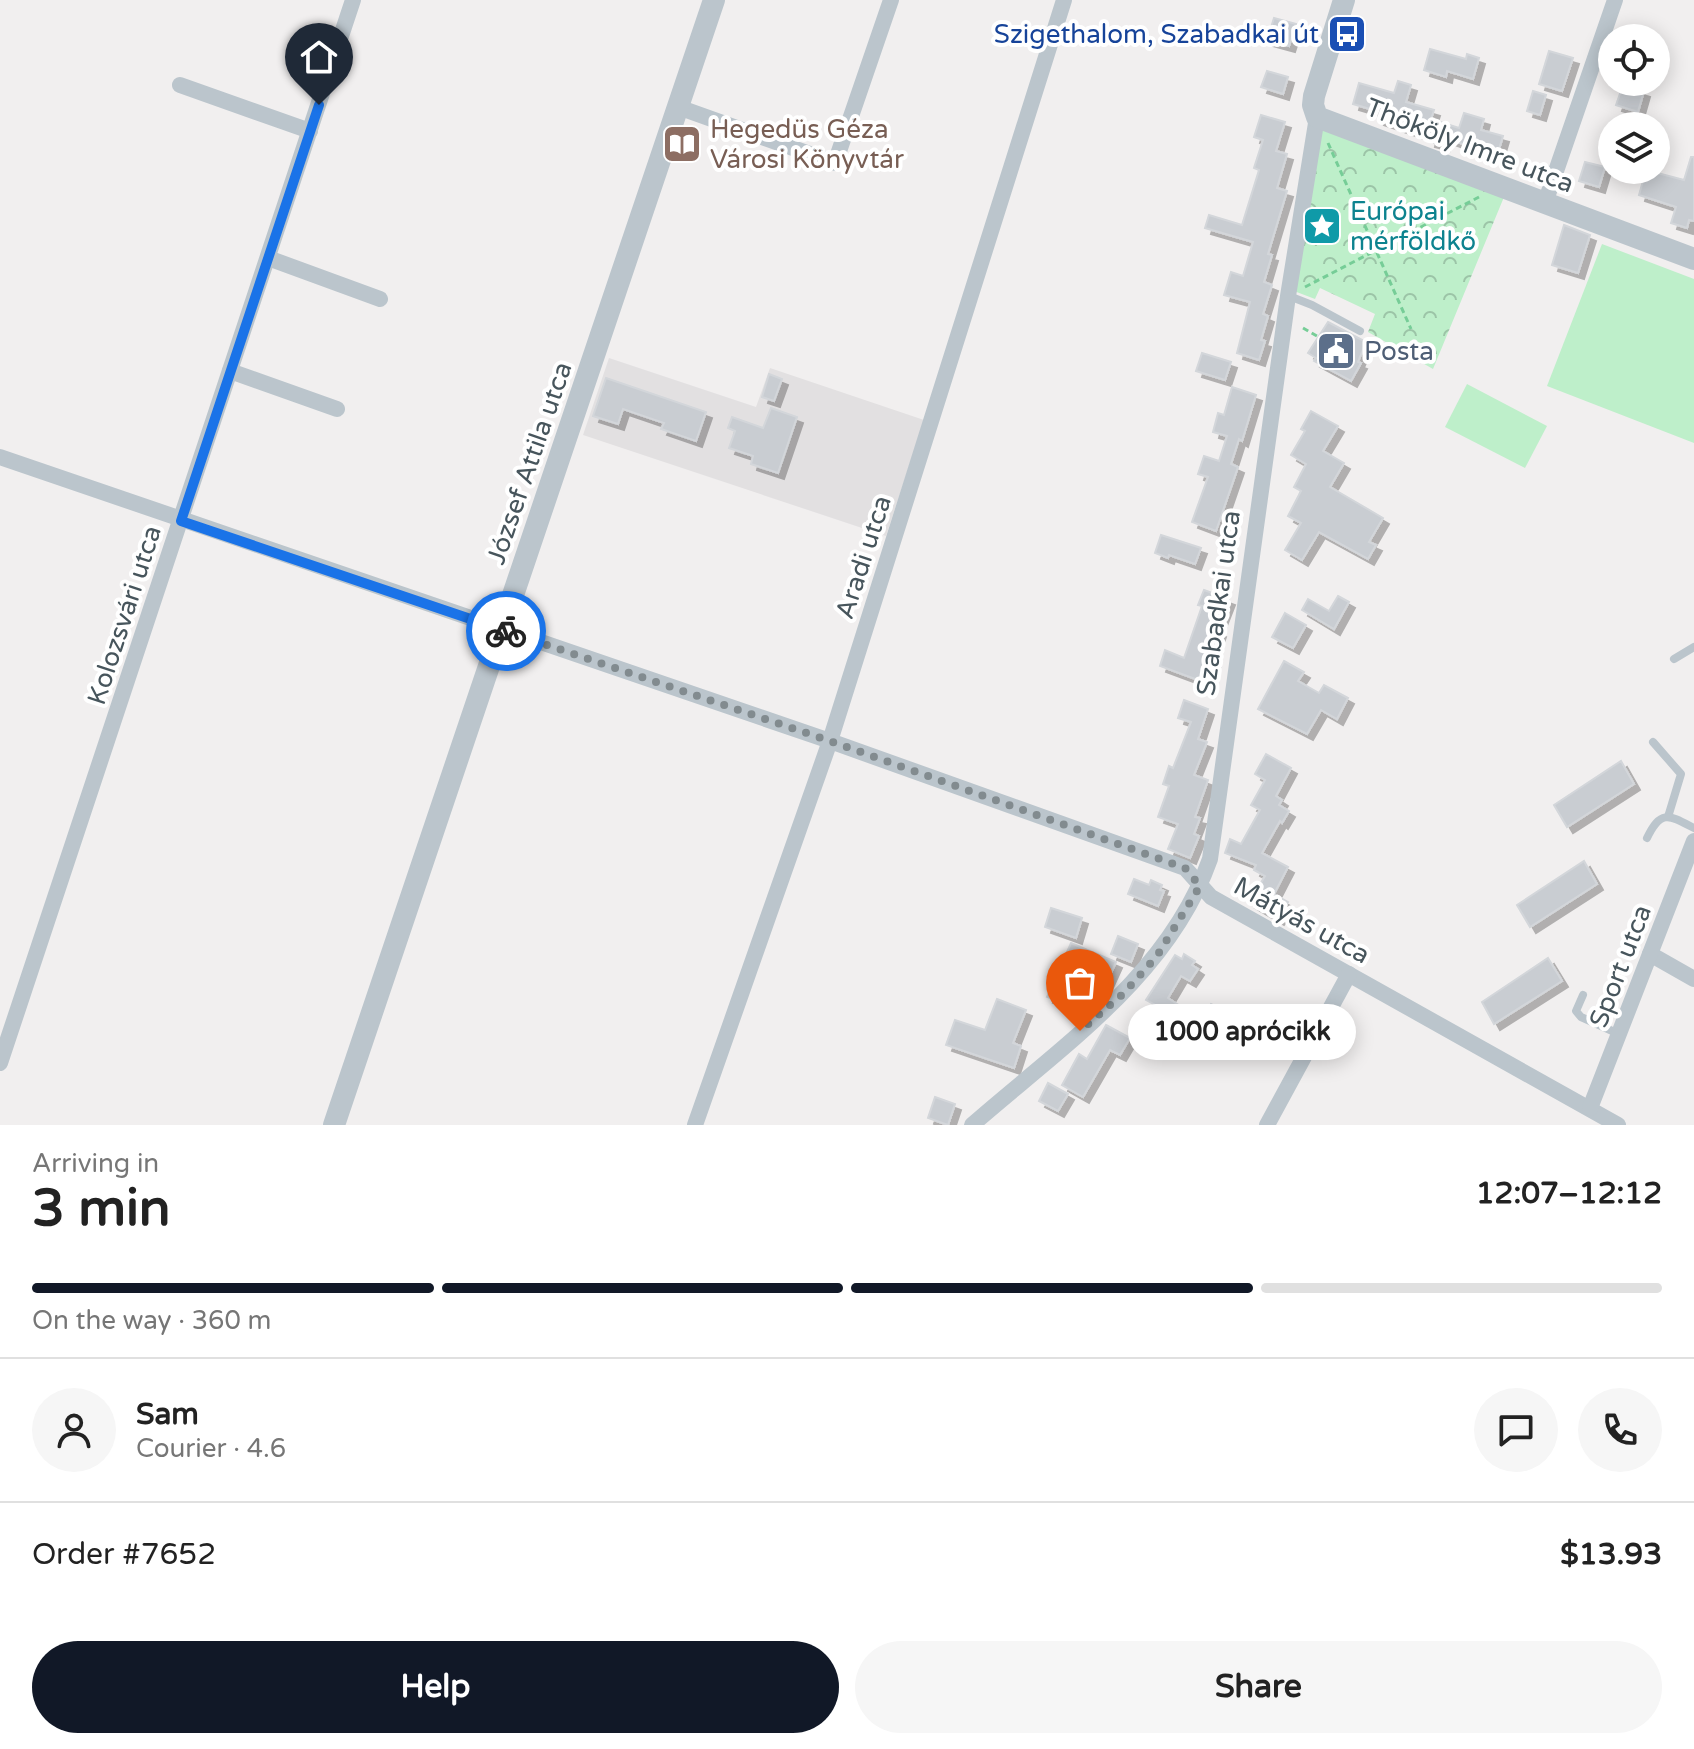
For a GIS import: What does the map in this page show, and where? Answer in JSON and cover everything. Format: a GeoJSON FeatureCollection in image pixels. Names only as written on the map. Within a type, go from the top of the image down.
{"type":"FeatureCollection","features":[{"type":"Feature","properties":{"kind":"street","name":"Kolozsvári utca"},"geometry":{"type":"LineString","coordinates":[[0,1063],[353,0]]}},
{"type":"Feature","properties":{"kind":"street","name":"József Attila utca"},"geometry":{"type":"LineString","coordinates":[[334,1125],[714,0]]}},
{"type":"Feature","properties":{"kind":"street"},"geometry":{"type":"LineString","coordinates":[[678,107],[835,163],[891,0]]}},
{"type":"Feature","properties":{"kind":"street","name":"Aradi utca"},"geometry":{"type":"LineString","coordinates":[[695,1125],[830,741],[1064,0]]}},
{"type":"Feature","properties":{"kind":"street","name":"Szabadkai utca"},"geometry":{"type":"LineString","coordinates":[[972,1125],[1124,993],[1157,956],[1200,886],[1210,859],[1288,296],[1317,117],[1314,96],[1344,0]]}},
{"type":"Feature","properties":{"kind":"street"},"geometry":{"type":"LineString","coordinates":[[1545,203],[1615,0]]}},
{"type":"Feature","properties":{"kind":"street"},"geometry":{"type":"LineString","coordinates":[[180,85],[310,131]]}},
{"type":"Feature","properties":{"kind":"street","name":"Thököly Imre utca"},"geometry":{"type":"LineString","coordinates":[[1317,117],[1694,259]]}},
{"type":"Feature","properties":{"kind":"street"},"geometry":{"type":"LineString","coordinates":[[268,258],[380,299]]}},
{"type":"Feature","properties":{"kind":"street"},"geometry":{"type":"LineString","coordinates":[[230,371],[337,409]]}},
{"type":"Feature","properties":{"kind":"street","name":"Mátyás utca"},"geometry":{"type":"LineString","coordinates":[[0,457],[830,741],[1185,868],[1211,897],[1618,1125]]}},
{"type":"Feature","properties":{"kind":"street","name":"Sport utca"},"geometry":{"type":"LineString","coordinates":[[1590,1108],[1694,841]]}},
{"type":"Feature","properties":{"kind":"street"},"geometry":{"type":"LineString","coordinates":[[1650,954],[1694,979]]}},
{"type":"Feature","properties":{"kind":"street"},"geometry":{"type":"LineString","coordinates":[[1267,1125],[1349,974]]}},
{"type":"Feature","properties":{"kind":"lane"},"geometry":{"type":"LineString","coordinates":[[1288,296],[1360,331]]}},
{"type":"Feature","properties":{"kind":"lane"},"geometry":{"type":"LineString","coordinates":[[1674,659],[1694,647]]}},
{"type":"Feature","properties":{"kind":"lane"},"geometry":{"type":"LineString","coordinates":[[1653,742],[1681,774],[1668,817]]}},
{"type":"Feature","properties":{"kind":"lane"},"geometry":{"type":"LineString","coordinates":[[1647,838],[1653,825],[1662,817],[1694,828]]}},
{"type":"Feature","properties":{"kind":"lane"},"geometry":{"type":"LineString","coordinates":[[1583,995],[1576,1011],[1581,1017],[1619,1034]]}},
{"type":"Feature","properties":{"kind":"path"},"geometry":{"type":"LineString","coordinates":[[1317,117],[1411,329]]}},
{"type":"Feature","properties":{"kind":"path"},"geometry":{"type":"LineString","coordinates":[[1288,296],[1500,186]]}},
{"type":"Feature","properties":{"kind":"path"},"geometry":{"type":"LineString","coordinates":[[1303,328],[1317,336]]}},
{"type":"Feature","properties":{"kind":"shaded area"},"geometry":{"type":"Polygon","coordinates":[[[609,358],[756,407],[770,368],[924,420],[886,536],[583,435],[609,358]]]}},
{"type":"Feature","properties":{"kind":"green space"},"geometry":{"type":"Polygon","coordinates":[[[1322,128],[1504,197],[1433,369],[1368,332],[1375,314],[1320,288],[1315,299],[1294,291],[1322,128]]]}},
{"type":"Feature","properties":{"kind":"green space"},"geometry":{"type":"Polygon","coordinates":[[[1602,244],[1694,279],[1694,443],[1547,386],[1602,244]]]}},
{"type":"Feature","properties":{"kind":"green space"},"geometry":{"type":"Polygon","coordinates":[[[1467,384],[1547,426],[1525,468],[1445,427],[1467,384]]]}},
{"type":"Feature","properties":{"kind":"building"},"geometry":{"type":"Polygon","coordinates":[[[1274,18],[1296,24],[1289,46],[1267,40],[1274,18]]]}},
{"type":"Feature","properties":{"kind":"building"},"geometry":{"type":"Polygon","coordinates":[[[1430,49],[1466,59],[1467,54],[1479,58],[1473,79],[1447,71],[1446,77],[1424,70],[1430,49]]]}},
{"type":"Feature","properties":{"kind":"building"},"geometry":{"type":"Polygon","coordinates":[[[1549,51],[1573,58],[1562,91],[1539,84],[1549,51]]]}},
{"type":"Feature","properties":{"kind":"building"},"geometry":{"type":"Polygon","coordinates":[[[1267,71],[1288,77],[1283,94],[1261,87],[1267,71]]]}},
{"type":"Feature","properties":{"kind":"building"},"geometry":{"type":"Polygon","coordinates":[[[1398,81],[1411,85],[1406,102],[1434,110],[1431,119],[1459,128],[1464,113],[1484,119],[1481,130],[1503,136],[1497,156],[1446,138],[1444,145],[1429,141],[1430,137],[1378,119],[1380,112],[1353,104],[1359,83],[1394,93],[1398,81]]]}},
{"type":"Feature","properties":{"kind":"building"},"geometry":{"type":"Polygon","coordinates":[[[1533,91],[1546,95],[1540,115],[1527,111],[1533,91]]]}},
{"type":"Feature","properties":{"kind":"building"},"geometry":{"type":"Polygon","coordinates":[[[1619,96],[1643,96],[1638,112],[1616,105],[1619,96]]]}},
{"type":"Feature","properties":{"kind":"building"},"geometry":{"type":"Polygon","coordinates":[[[1261,115],[1285,122],[1276,151],[1287,154],[1277,188],[1287,191],[1268,254],[1272,255],[1264,282],[1272,285],[1263,314],[1268,316],[1259,360],[1237,353],[1250,302],[1224,295],[1231,272],[1243,276],[1253,242],[1205,228],[1209,215],[1242,225],[1259,170],[1254,168],[1263,140],[1254,137],[1261,115]]]}},
{"type":"Feature","properties":{"kind":"building"},"geometry":{"type":"Polygon","coordinates":[[[1691,157],[1694,157],[1694,221],[1689,220],[1687,228],[1671,223],[1676,207],[1639,195],[1642,184],[1670,184],[1670,176],[1684,180],[1691,157]]]}},
{"type":"Feature","properties":{"kind":"building"},"geometry":{"type":"Polygon","coordinates":[[[1585,162],[1598,165],[1599,187],[1579,181],[1585,162]]]}},
{"type":"Feature","properties":{"kind":"building"},"geometry":{"type":"Polygon","coordinates":[[[1564,225],[1590,235],[1578,273],[1552,265],[1564,225]]]}},
{"type":"Feature","properties":{"kind":"building","name":"Posta"},"geometry":{"type":"Polygon","coordinates":[[[1328,322],[1366,342],[1358,362],[1361,363],[1351,381],[1314,361],[1316,358],[1308,353],[1328,322]]]}},
{"type":"Feature","properties":{"kind":"building"},"geometry":{"type":"Polygon","coordinates":[[[1202,353],[1231,362],[1225,380],[1196,371],[1202,353]]]}},
{"type":"Feature","properties":{"kind":"building"},"geometry":{"type":"Polygon","coordinates":[[[769,374],[782,379],[774,401],[762,397],[769,374]]]}},
{"type":"Feature","properties":{"kind":"building"},"geometry":{"type":"Polygon","coordinates":[[[606,378],[706,412],[696,441],[661,429],[664,423],[623,409],[618,424],[593,416],[606,378]]]}},
{"type":"Feature","properties":{"kind":"building"},"geometry":{"type":"Polygon","coordinates":[[[1232,387],[1256,395],[1242,441],[1239,439],[1231,464],[1238,467],[1216,531],[1192,522],[1208,477],[1198,474],[1204,456],[1219,461],[1227,436],[1213,432],[1218,413],[1224,415],[1232,387]]]}},
{"type":"Feature","properties":{"kind":"building"},"geometry":{"type":"Polygon","coordinates":[[[771,408],[797,417],[778,473],[751,464],[753,456],[729,448],[735,431],[728,428],[732,417],[763,428],[771,408]]]}},
{"type":"Feature","properties":{"kind":"building"},"geometry":{"type":"Polygon","coordinates":[[[1311,411],[1338,426],[1323,451],[1344,463],[1330,487],[1383,518],[1369,542],[1376,545],[1368,559],[1319,532],[1302,560],[1285,550],[1301,523],[1288,516],[1301,491],[1294,487],[1306,464],[1291,455],[1305,431],[1301,429],[1311,411]]]}},
{"type":"Feature","properties":{"kind":"building"},"geometry":{"type":"Polygon","coordinates":[[[1161,535],[1201,548],[1195,564],[1155,553],[1161,535]]]}},
{"type":"Feature","properties":{"kind":"building"},"geometry":{"type":"Polygon","coordinates":[[[1204,590],[1229,599],[1217,630],[1220,631],[1209,661],[1214,662],[1206,683],[1160,666],[1165,650],[1184,658],[1202,606],[1198,605],[1204,590]]]}},
{"type":"Feature","properties":{"kind":"building"},"geometry":{"type":"Polygon","coordinates":[[[1338,596],[1349,602],[1334,629],[1302,610],[1308,599],[1329,611],[1338,596]]]}},
{"type":"Feature","properties":{"kind":"building"},"geometry":{"type":"Polygon","coordinates":[[[1285,613],[1306,625],[1293,648],[1272,637],[1285,613]]]}},
{"type":"Feature","properties":{"kind":"building"},"geometry":{"type":"Polygon","coordinates":[[[1284,661],[1304,672],[1298,681],[1319,693],[1324,685],[1348,698],[1337,719],[1321,710],[1307,734],[1258,709],[1284,661]]]}},
{"type":"Feature","properties":{"kind":"building"},"geometry":{"type":"Polygon","coordinates":[[[1184,700],[1208,709],[1198,739],[1207,742],[1194,775],[1208,780],[1195,817],[1200,818],[1194,834],[1199,836],[1190,858],[1168,849],[1178,824],[1158,817],[1169,786],[1163,784],[1169,766],[1173,768],[1191,722],[1178,718],[1184,700]]]}},
{"type":"Feature","properties":{"kind":"building"},"geometry":{"type":"Polygon","coordinates":[[[1266,754],[1291,768],[1276,796],[1282,800],[1279,805],[1289,811],[1262,853],[1288,867],[1274,894],[1288,902],[1278,919],[1249,902],[1265,876],[1254,870],[1256,865],[1225,853],[1230,839],[1241,844],[1260,810],[1251,805],[1265,780],[1255,774],[1266,754]]]}},
{"type":"Feature","properties":{"kind":"building"},"geometry":{"type":"Polygon","coordinates":[[[1621,761],[1634,784],[1567,827],[1554,805],[1621,761]]]}},
{"type":"Feature","properties":{"kind":"building"},"geometry":{"type":"Polygon","coordinates":[[[1584,861],[1597,884],[1530,927],[1517,905],[1584,861]]]}},
{"type":"Feature","properties":{"kind":"building"},"geometry":{"type":"Polygon","coordinates":[[[1134,879],[1149,885],[1151,880],[1162,885],[1160,890],[1164,891],[1158,906],[1128,894],[1134,879]]]}},
{"type":"Feature","properties":{"kind":"building"},"geometry":{"type":"Polygon","coordinates":[[[1051,908],[1082,918],[1076,938],[1045,927],[1051,908]]]}},
{"type":"Feature","properties":{"kind":"building"},"geometry":{"type":"Polygon","coordinates":[[[1118,936],[1138,944],[1131,962],[1111,954],[1118,936]]]}},
{"type":"Feature","properties":{"kind":"building"},"geometry":{"type":"Polygon","coordinates":[[[1071,943],[1116,962],[1106,984],[1085,975],[1075,1006],[1047,997],[1071,943]]]}},
{"type":"Feature","properties":{"kind":"building"},"geometry":{"type":"Polygon","coordinates":[[[1184,954],[1195,961],[1192,965],[1198,969],[1190,981],[1181,976],[1168,998],[1191,1013],[1195,1006],[1206,1012],[1211,1004],[1225,1011],[1213,1035],[1172,1014],[1165,1027],[1148,1018],[1155,1005],[1146,1000],[1175,955],[1182,959],[1184,954]]]}},
{"type":"Feature","properties":{"kind":"building"},"geometry":{"type":"Polygon","coordinates":[[[1548,958],[1562,981],[1494,1024],[1482,1002],[1548,958]]]}},
{"type":"Feature","properties":{"kind":"building"},"geometry":{"type":"Polygon","coordinates":[[[997,999],[1026,1010],[1013,1043],[1021,1046],[1014,1068],[946,1045],[955,1020],[985,1030],[997,999]]]}},
{"type":"Feature","properties":{"kind":"building"},"geometry":{"type":"Polygon","coordinates":[[[1106,1025],[1130,1038],[1120,1055],[1110,1050],[1083,1097],[1062,1085],[1079,1054],[1087,1059],[1106,1025]]]}},
{"type":"Feature","properties":{"kind":"building"},"geometry":{"type":"Polygon","coordinates":[[[1048,1083],[1068,1094],[1058,1111],[1039,1101],[1048,1083]]]}},
{"type":"Feature","properties":{"kind":"building"},"geometry":{"type":"Polygon","coordinates":[[[935,1097],[955,1104],[948,1125],[928,1118],[935,1097]]]}},
{"type":"Feature","properties":{"kind":"way so far"},"geometry":{"type":"LineString","coordinates":[[506,631],[830,741],[1185,868],[1200,886],[1157,956],[1124,993],[1080,1031]]}},
{"type":"Feature","properties":{"kind":"place","name":"Szigethalom, Szabadkai út"},"geometry":{"type":"Point","coordinates":[1347,34]}},
{"type":"Feature","properties":{"kind":"place","name":"Hegedüs Géza Városi Könyvtár"},"geometry":{"type":"Point","coordinates":[682,144]}},
{"type":"Feature","properties":{"kind":"place","name":"Európai mérföldkő"},"geometry":{"type":"Point","coordinates":[1322,226]}},
{"type":"Feature","properties":{"kind":"place","name":"Posta"},"geometry":{"type":"Point","coordinates":[1336,351]}},
{"type":"Feature","properties":{"kind":"place","name":"1000 aprócikk"},"geometry":{"type":"Point","coordinates":[1080,1031]}},
{"type":"Feature","properties":{"kind":"route"},"geometry":{"type":"LineString","coordinates":[[319,105],[181,521],[506,631]]}}]}
